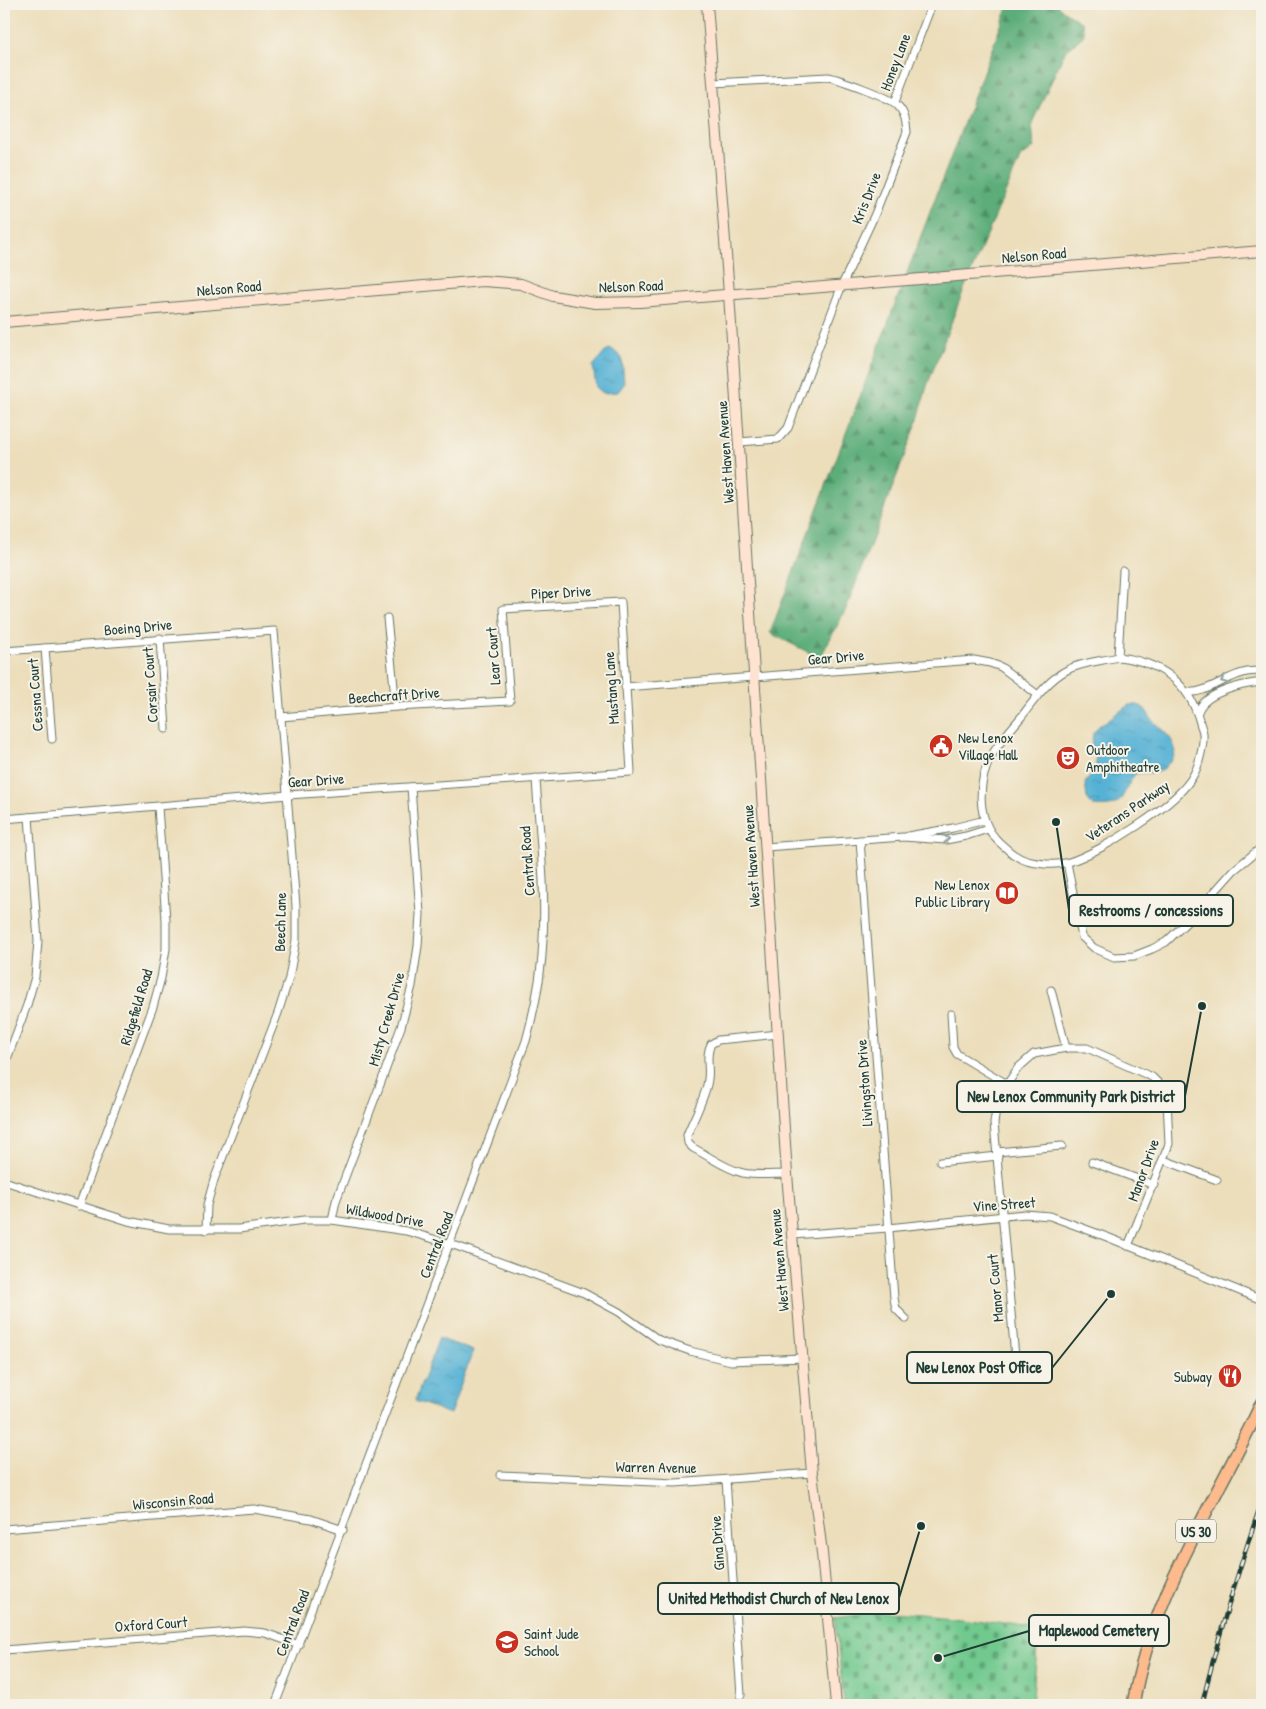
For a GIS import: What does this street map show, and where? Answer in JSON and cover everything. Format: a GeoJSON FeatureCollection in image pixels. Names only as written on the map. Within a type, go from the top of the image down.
{"type":"FeatureCollection","features":[{"type":"Feature","properties":{"kind":"main road","name":"US 30"},"geometry":{"type":"LineString","coordinates":[[1133,1705],[1138,1678],[1152,1630],[1163,1602],[1198,1527],[1262,1402]]}},
{"type":"Feature","properties":{"kind":"street","name":"West Haven Avenue"},"geometry":{"type":"LineString","coordinates":[[707,4],[729,294],[787,1174],[812,1473],[822,1553],[836,1705]]}},
{"type":"Feature","properties":{"kind":"street","name":"Honey Lane"},"geometry":{"type":"LineString","coordinates":[[895,102],[932,4]]}},
{"type":"Feature","properties":{"kind":"street"},"geometry":{"type":"LineString","coordinates":[[713,83],[816,76],[828,77],[838,79],[895,102]]}},
{"type":"Feature","properties":{"kind":"street","name":"Kris Drive"},"geometry":{"type":"LineString","coordinates":[[739,442],[778,440],[788,428],[842,285],[875,214],[907,132],[903,112],[895,102]]}},
{"type":"Feature","properties":{"kind":"street","name":"Nelson Road"},"geometry":{"type":"LineString","coordinates":[[4,322],[483,281],[520,284],[553,296],[594,303],[640,302],[1262,251]]}},
{"type":"Feature","properties":{"kind":"street"},"geometry":{"type":"LineString","coordinates":[[1118,657],[1123,571]]}},
{"type":"Feature","properties":{"kind":"street","name":"Piper Drive"},"geometry":{"type":"LineString","coordinates":[[503,609],[620,602]]}},
{"type":"Feature","properties":{"kind":"street","name":"Mustang Lane"},"geometry":{"type":"LineString","coordinates":[[620,602],[631,772]]}},
{"type":"Feature","properties":{"kind":"street","name":"Lear Court"},"geometry":{"type":"LineString","coordinates":[[503,609],[510,701]]}},
{"type":"Feature","properties":{"kind":"street"},"geometry":{"type":"LineString","coordinates":[[387,618],[396,708]]}},
{"type":"Feature","properties":{"kind":"street","name":"Boeing Drive"},"geometry":{"type":"LineString","coordinates":[[4,651],[274,631]]}},
{"type":"Feature","properties":{"kind":"street","name":"Beech Lane"},"geometry":{"type":"LineString","coordinates":[[206,1230],[207,1205],[214,1180],[278,1013],[294,956],[296,940],[296,906],[274,631]]}},
{"type":"Feature","properties":{"kind":"street","name":"Corsair Court"},"geometry":{"type":"LineString","coordinates":[[160,638],[166,729]]}},
{"type":"Feature","properties":{"kind":"street","name":"Cessna Court"},"geometry":{"type":"LineString","coordinates":[[45,648],[52,739]]}},
{"type":"Feature","properties":{"kind":"street","name":"Veterans Parkway"},"geometry":{"type":"LineString","coordinates":[[1118,657],[1147,663],[1164,672],[1187,692],[1198,712],[1204,734],[1194,775],[1181,793],[1172,801],[1103,847],[1067,862],[1044,864],[1025,860],[1010,853],[988,829],[982,808],[981,788],[987,767],[993,755],[1038,695],[1054,679],[1068,670],[1083,664],[1118,657]]}},
{"type":"Feature","properties":{"kind":"street","name":"Gear Drive"},"geometry":{"type":"LineString","coordinates":[[625,687],[974,660],[1001,667],[1038,695]]}},
{"type":"Feature","properties":{"kind":"street"},"geometry":{"type":"LineString","coordinates":[[1187,692],[1192,693],[1204,690],[1222,680],[1243,673],[1262,671]]}},
{"type":"Feature","properties":{"kind":"street"},"geometry":{"type":"LineString","coordinates":[[1198,712],[1199,708],[1208,698],[1247,683],[1262,682]]}},
{"type":"Feature","properties":{"kind":"street","name":"Beechcraft Drive"},"geometry":{"type":"LineString","coordinates":[[281,717],[510,701]]}},
{"type":"Feature","properties":{"kind":"street","name":"Gear Drive"},"geometry":{"type":"LineString","coordinates":[[4,819],[288,795],[631,772]]}},
{"type":"Feature","properties":{"kind":"street","name":"Central Road"},"geometry":{"type":"LineString","coordinates":[[275,1705],[451,1244],[526,1041],[535,1004],[544,940],[544,905],[536,778]]}},
{"type":"Feature","properties":{"kind":"street","name":"Misty Creek Drive"},"geometry":{"type":"LineString","coordinates":[[332,1220],[336,1201],[401,1026],[412,986],[418,946],[420,914],[410,787]]}},
{"type":"Feature","properties":{"kind":"street","name":"Ridgefield Road"},"geometry":{"type":"LineString","coordinates":[[79,1206],[153,1007],[161,978],[166,949],[166,920],[158,806]]}},
{"type":"Feature","properties":{"kind":"street"},"geometry":{"type":"LineString","coordinates":[[4,1067],[27,1005],[35,977],[38,950],[29,817]]}},
{"type":"Feature","properties":{"kind":"street"},"geometry":{"type":"LineString","coordinates":[[903,837],[934,830],[954,828],[985,820]]}},
{"type":"Feature","properties":{"kind":"street"},"geometry":{"type":"LineString","coordinates":[[766,847],[903,837],[946,840],[988,829]]}},
{"type":"Feature","properties":{"kind":"street","name":"Livingston Drive"},"geometry":{"type":"LineString","coordinates":[[860,840],[894,1298],[896,1309],[906,1320]]}},
{"type":"Feature","properties":{"kind":"street"},"geometry":{"type":"LineString","coordinates":[[1067,862],[1082,936],[1094,948],[1114,957],[1134,956],[1166,942],[1192,917],[1234,870],[1262,847]]}},
{"type":"Feature","properties":{"kind":"street"},"geometry":{"type":"LineString","coordinates":[[1051,990],[1066,1048]]}},
{"type":"Feature","properties":{"kind":"street"},"geometry":{"type":"LineString","coordinates":[[951,1014],[953,1047],[957,1054],[1007,1084]]}},
{"type":"Feature","properties":{"kind":"street"},"geometry":{"type":"LineString","coordinates":[[779,1034],[718,1040],[711,1044],[707,1056],[708,1079],[706,1088],[687,1135],[688,1143],[692,1148],[730,1169],[744,1173],[787,1174]]}},
{"type":"Feature","properties":{"kind":"street","name":"Manor Drive"},"geometry":{"type":"LineString","coordinates":[[1002,1217],[994,1123],[998,1104],[1007,1084],[1018,1068],[1034,1054],[1066,1048],[1087,1048],[1152,1077],[1161,1086],[1167,1098],[1169,1144],[1128,1246]]}},
{"type":"Feature","properties":{"kind":"street"},"geometry":{"type":"LineString","coordinates":[[940,1162],[1062,1146]]}},
{"type":"Feature","properties":{"kind":"street"},"geometry":{"type":"LineString","coordinates":[[1164,1160],[1217,1180]]}},
{"type":"Feature","properties":{"kind":"street"},"geometry":{"type":"LineString","coordinates":[[1092,1162],[1154,1185]]}},
{"type":"Feature","properties":{"kind":"street","name":"Wildwood Drive"},"geometry":{"type":"LineString","coordinates":[[4,1180],[136,1223],[169,1229],[239,1229],[304,1220],[332,1220],[406,1231],[451,1244],[584,1293],[619,1312],[659,1340],[690,1352],[731,1361],[802,1358]]}},
{"type":"Feature","properties":{"kind":"street","name":"Vine Street"},"geometry":{"type":"LineString","coordinates":[[792,1235],[888,1228],[1026,1214],[1050,1216],[1262,1300]]}},
{"type":"Feature","properties":{"kind":"street","name":"Manor Court"},"geometry":{"type":"LineString","coordinates":[[1002,1217],[1015,1357]]}},
{"type":"Feature","properties":{"kind":"street","name":"Warren Avenue"},"geometry":{"type":"LineString","coordinates":[[500,1475],[675,1483],[812,1473]]}},
{"type":"Feature","properties":{"kind":"street","name":"Gina Drive"},"geometry":{"type":"LineString","coordinates":[[726,1480],[741,1695]]}},
{"type":"Feature","properties":{"kind":"street","name":"Wisconsin Road"},"geometry":{"type":"LineString","coordinates":[[4,1529],[254,1508],[311,1520],[342,1530]]}},
{"type":"Feature","properties":{"kind":"street","name":"Oxford Court"},"geometry":{"type":"LineString","coordinates":[[4,1650],[244,1631],[266,1633],[299,1645]]}},
{"type":"Feature","properties":{"kind":"green space"},"geometry":{"type":"Polygon","coordinates":[[[1009,4],[1059,4],[1058,7],[1082,23],[1084,35],[1065,52],[1032,123],[1034,147],[1021,156],[964,289],[927,386],[917,423],[846,609],[820,658],[770,633],[1009,4]]]}},
{"type":"Feature","properties":{"kind":"green space"},"geometry":{"type":"Polygon","coordinates":[[[878,1612],[979,1620],[1039,1629],[1032,1705],[844,1705],[835,1618],[878,1612]]]}},
{"type":"Feature","properties":{"kind":"water"},"geometry":{"type":"Polygon","coordinates":[[[612,349],[622,358],[624,384],[618,392],[603,393],[596,387],[593,366],[607,350],[612,349]]]}},
{"type":"Feature","properties":{"kind":"water"},"geometry":{"type":"Polygon","coordinates":[[[1129,705],[1143,707],[1152,720],[1169,736],[1174,746],[1174,756],[1162,770],[1152,773],[1135,774],[1117,803],[1111,806],[1093,806],[1087,798],[1085,783],[1096,769],[1096,757],[1091,747],[1093,734],[1099,726],[1129,705]]]}},
{"type":"Feature","properties":{"kind":"water"},"geometry":{"type":"Polygon","coordinates":[[[439,1338],[473,1351],[450,1414],[415,1401],[439,1338]]]}},
{"type":"Feature","properties":{"kind":"railway"},"geometry":{"type":"LineString","coordinates":[[1202,1705],[1229,1602],[1262,1501]]}},
{"type":"Feature","properties":{"kind":"place","name":"New Lenox Village Hall"},"geometry":{"type":"Point","coordinates":[941,746]}},
{"type":"Feature","properties":{"kind":"place","name":"Outdoor Amphitheatre"},"geometry":{"type":"Point","coordinates":[1068,758]}},
{"type":"Feature","properties":{"kind":"place","name":"Restrooms / concessions"},"geometry":{"type":"Point","coordinates":[1056,822]}},
{"type":"Feature","properties":{"kind":"place","name":"New Lenox Public Library"},"geometry":{"type":"Point","coordinates":[1007,893]}},
{"type":"Feature","properties":{"kind":"place","name":"New Lenox Community Park District"},"geometry":{"type":"Point","coordinates":[1202,1006]}},
{"type":"Feature","properties":{"kind":"place","name":"New Lenox Post Office"},"geometry":{"type":"Point","coordinates":[1111,1294]}},
{"type":"Feature","properties":{"kind":"place","name":"Subway"},"geometry":{"type":"Point","coordinates":[1230,1376]}},
{"type":"Feature","properties":{"kind":"place","name":"United Methodist Church of New Lenox"},"geometry":{"type":"Point","coordinates":[921,1526]}},
{"type":"Feature","properties":{"kind":"place","name":"Saint Jude School"},"geometry":{"type":"Point","coordinates":[507,1642]}},
{"type":"Feature","properties":{"kind":"place","name":"Maplewood Cemetery"},"geometry":{"type":"Point","coordinates":[938,1658]}}]}
